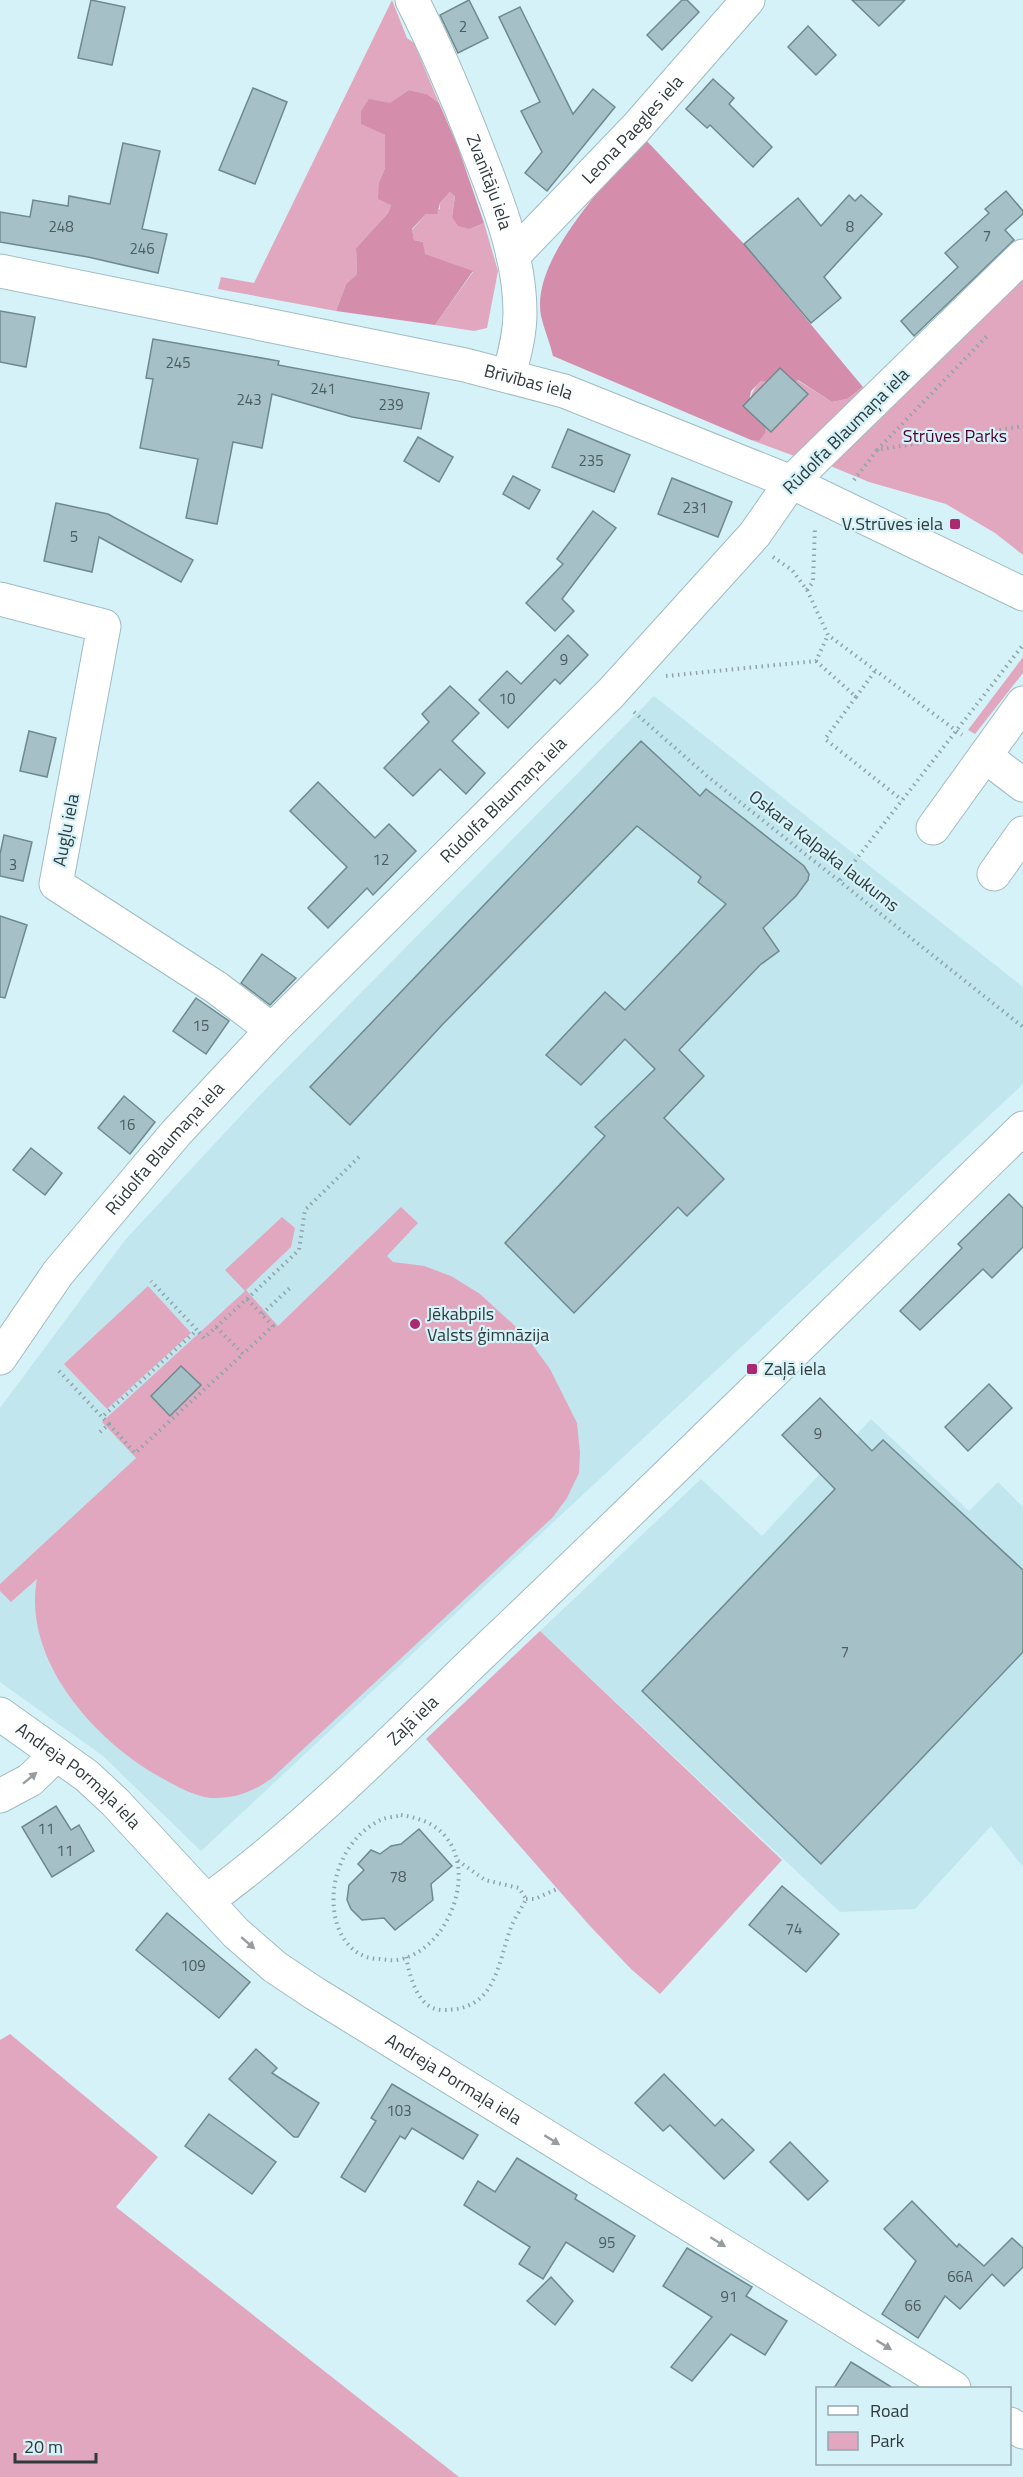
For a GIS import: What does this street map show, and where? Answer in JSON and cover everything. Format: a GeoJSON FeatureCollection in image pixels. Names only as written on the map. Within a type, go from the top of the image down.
{"type":"FeatureCollection","features":[{"type":"Feature","properties":{"kind":"street","name":"Zvanītāju iela"},"geometry":{"type":"LineString","coordinates":[[412,0],[464,113],[502,212],[519,284],[519,334],[509,376]]}},
{"type":"Feature","properties":{"kind":"street","name":"Leona Paegles iela"},"geometry":{"type":"LineString","coordinates":[[513,256],[636,128],[748,0]]}},
{"type":"Feature","properties":{"kind":"street","name":"Rūdolfa Blaumaņa iela"},"geometry":{"type":"LineString","coordinates":[[0,1358],[58,1273],[177,1134],[272,1030],[611,693],[755,534],[791,482],[1023,256]]}},
{"type":"Feature","properties":{"kind":"street","name":"Brīvības iela"},"geometry":{"type":"LineString","coordinates":[[0,271],[465,365],[564,391],[791,482],[1023,594]]}},
{"type":"Feature","properties":{"kind":"street","name":"Augļu iela"},"geometry":{"type":"LineString","coordinates":[[0,599],[104,626],[56,884],[217,988],[272,1030]]}},
{"type":"Feature","properties":{"kind":"street"},"geometry":{"type":"LineString","coordinates":[[933,828],[1023,704]]}},
{"type":"Feature","properties":{"kind":"street"},"geometry":{"type":"LineString","coordinates":[[986,755],[1023,786]]}},
{"type":"Feature","properties":{"kind":"street"},"geometry":{"type":"LineString","coordinates":[[994,874],[1023,833]]}},
{"type":"Feature","properties":{"kind":"street","name":"Zaļā iela"},"geometry":{"type":"LineString","coordinates":[[207,1901],[267,1855],[453,1670],[568,1572],[1023,1128]]}},
{"type":"Feature","properties":{"kind":"street","name":"Andreja Pormaļa iela"},"geometry":{"type":"LineString","coordinates":[[0,1714],[87,1776],[115,1802],[236,1933],[275,1967],[314,1994],[952,2387]]}},
{"type":"Feature","properties":{"kind":"street"},"geometry":{"type":"LineString","coordinates":[[0,1796],[30,1780],[56,1755]]}},
{"type":"Feature","properties":{"kind":"path"},"geometry":{"type":"LineString","coordinates":[[852,483],[877,450],[991,333]]}},
{"type":"Feature","properties":{"kind":"path"},"geometry":{"type":"LineString","coordinates":[[877,450],[1023,426]]}},
{"type":"Feature","properties":{"kind":"path"},"geometry":{"type":"LineString","coordinates":[[807,590],[813,582],[815,521]]}},
{"type":"Feature","properties":{"kind":"path"},"geometry":{"type":"LineString","coordinates":[[768,553],[792,570],[807,590],[828,635],[986,755]]}},
{"type":"Feature","properties":{"kind":"path"},"geometry":{"type":"LineString","coordinates":[[816,661],[828,635]]}},
{"type":"Feature","properties":{"kind":"path"},"geometry":{"type":"LineString","coordinates":[[840,880],[1023,645]]}},
{"type":"Feature","properties":{"kind":"path"},"geometry":{"type":"LineString","coordinates":[[657,677],[816,661],[856,697]]}},
{"type":"Feature","properties":{"kind":"path"},"geometry":{"type":"LineString","coordinates":[[876,671],[825,739],[902,800]]}},
{"type":"Feature","properties":{"kind":"path","name":"Oskara Kalpaka laukums"},"geometry":{"type":"LineString","coordinates":[[611,693],[707,776],[1023,1027]]}},
{"type":"Feature","properties":{"kind":"path"},"geometry":{"type":"LineString","coordinates":[[151,1281],[204,1338],[299,1250],[305,1210],[361,1155]]}},
{"type":"Feature","properties":{"kind":"path"},"geometry":{"type":"LineString","coordinates":[[262,1314],[292,1286]]}},
{"type":"Feature","properties":{"kind":"path"},"geometry":{"type":"LineString","coordinates":[[59,1371],[135,1453],[273,1326],[247,1299]]}},
{"type":"Feature","properties":{"kind":"path"},"geometry":{"type":"LineString","coordinates":[[216,1327],[243,1354]]}},
{"type":"Feature","properties":{"kind":"path"},"geometry":{"type":"LineString","coordinates":[[102,1417],[197,1330]]}},
{"type":"Feature","properties":{"kind":"path"},"geometry":{"type":"LineString","coordinates":[[100,1432],[109,1424]]}},
{"type":"Feature","properties":{"kind":"path"},"geometry":{"type":"LineString","coordinates":[[401,1815],[418,1818],[436,1827],[445,1837],[457,1860],[460,1885],[453,1908],[439,1932],[427,1946],[396,1960],[373,1959],[354,1952],[343,1939],[333,1906],[335,1878],[348,1848],[364,1832],[383,1819],[401,1815]]}},
{"type":"Feature","properties":{"kind":"path"},"geometry":{"type":"LineString","coordinates":[[457,1860],[485,1880],[519,1888],[526,1899]]}},
{"type":"Feature","properties":{"kind":"path"},"geometry":{"type":"LineString","coordinates":[[526,1899],[535,1899],[557,1889]]}},
{"type":"Feature","properties":{"kind":"path"},"geometry":{"type":"LineString","coordinates":[[406,1957],[412,1980],[423,2001],[437,2010],[453,2010],[469,2006],[482,1997],[495,1980],[512,1926],[526,1899]]}},
{"type":"Feature","properties":{"kind":"shaded area"},"geometry":{"type":"Polygon","coordinates":[[[409,90],[427,94],[439,103],[458,147],[484,223],[470,229],[458,226],[452,217],[455,196],[450,192],[440,203],[437,214],[426,214],[412,229],[414,240],[423,242],[425,254],[473,271],[435,325],[336,311],[346,284],[357,274],[356,248],[388,213],[391,205],[378,199],[379,182],[385,168],[385,135],[361,124],[361,111],[369,99],[390,103],[409,90]]]}},
{"type":"Feature","properties":{"kind":"shaded area"},"geometry":{"type":"Polygon","coordinates":[[[644,138],[744,244],[863,387],[847,399],[832,402],[798,380],[785,389],[772,382],[761,381],[751,391],[749,404],[766,424],[765,433],[759,441],[751,440],[553,356],[541,316],[541,293],[548,270],[560,245],[576,221],[644,138]]]}},
{"type":"Feature","properties":{"kind":"shaded area","name":"Jēkabpils Valsts ģimnāzija"},"geometry":{"type":"Polygon","coordinates":[[[654,696],[1023,987],[1023,1084],[201,1851],[103,1756],[0,1682],[0,1408],[125,1240],[261,1094],[654,696]]]}},
{"type":"Feature","properties":{"kind":"shaded area"},"geometry":{"type":"Polygon","coordinates":[[[871,1419],[969,1511],[998,1482],[1023,1507],[1023,1867],[991,1826],[915,1909],[840,1912],[540,1631],[701,1479],[762,1536],[871,1419]]]}},
{"type":"Feature","properties":{"kind":"green space"},"geometry":{"type":"Polygon","coordinates":[[[392,0],[407,38],[414,43],[439,103],[427,94],[409,90],[362,124],[385,135],[385,168],[379,182],[391,205],[388,213],[356,248],[357,274],[346,284],[336,311],[218,289],[221,277],[254,283],[392,0]]]}},
{"type":"Feature","properties":{"kind":"green space"},"geometry":{"type":"Polygon","coordinates":[[[450,192],[455,195],[452,217],[470,229],[484,223],[498,271],[487,328],[474,331],[435,325],[473,272],[424,254],[423,242],[414,240],[412,230],[426,214],[440,209],[440,203],[450,192]]]}},
{"type":"Feature","properties":{"kind":"green space","name":"Strūves Parks"},"geometry":{"type":"Polygon","coordinates":[[[1023,276],[1023,555],[995,533],[946,504],[869,482],[828,465],[1023,276]]]}},
{"type":"Feature","properties":{"kind":"green space"},"geometry":{"type":"Polygon","coordinates":[[[797,380],[832,402],[847,399],[863,387],[867,392],[797,457],[751,440],[759,441],[750,402],[751,395],[761,381],[797,380]]]}},
{"type":"Feature","properties":{"kind":"green space"},"geometry":{"type":"Polygon","coordinates":[[[1023,657],[1023,673],[975,734],[968,730],[1023,657]]]}},
{"type":"Feature","properties":{"kind":"green space"},"geometry":{"type":"Polygon","coordinates":[[[401,1207],[418,1223],[387,1256],[393,1262],[424,1266],[451,1276],[480,1294],[526,1336],[550,1369],[577,1423],[579,1473],[567,1498],[553,1517],[271,1779],[257,1788],[236,1796],[211,1798],[191,1793],[135,1761],[111,1742],[68,1695],[52,1668],[41,1639],[35,1609],[37,1579],[11,1602],[0,1591],[0,1584],[136,1458],[102,1422],[245,1291],[225,1270],[282,1217],[295,1228],[291,1247],[246,1290],[278,1326],[401,1207]]]}},
{"type":"Feature","properties":{"kind":"green space"},"geometry":{"type":"Polygon","coordinates":[[[148,1286],[191,1333],[107,1409],[64,1364],[148,1286]]]}},
{"type":"Feature","properties":{"kind":"green space"},"geometry":{"type":"Polygon","coordinates":[[[540,1631],[782,1860],[660,1994],[631,1969],[590,1926],[426,1739],[540,1631]]]}},
{"type":"Feature","properties":{"kind":"green space"},"geometry":{"type":"Polygon","coordinates":[[[10,2034],[158,2157],[116,2207],[459,2477],[0,2477],[0,2040],[10,2034]]]}},
{"type":"Feature","properties":{"kind":"building"},"geometry":{"type":"Polygon","coordinates":[[[91,0],[125,7],[112,65],[78,58],[91,0]]]}},
{"type":"Feature","properties":{"kind":"building"},"geometry":{"type":"Polygon","coordinates":[[[469,0],[488,38],[458,53],[440,15],[469,0]]]}},
{"type":"Feature","properties":{"kind":"building"},"geometry":{"type":"Polygon","coordinates":[[[682,0],[687,0],[699,12],[662,50],[647,35],[682,0]]]}},
{"type":"Feature","properties":{"kind":"building"},"geometry":{"type":"Polygon","coordinates":[[[852,0],[905,0],[879,26],[852,0]]]}},
{"type":"Feature","properties":{"kind":"building"},"geometry":{"type":"Polygon","coordinates":[[[520,7],[573,114],[593,89],[615,107],[547,191],[525,173],[542,152],[521,111],[540,102],[499,17],[520,7]]]}},
{"type":"Feature","properties":{"kind":"building"},"geometry":{"type":"Polygon","coordinates":[[[808,26],[836,55],[816,75],[788,47],[808,26]]]}},
{"type":"Feature","properties":{"kind":"building"},"geometry":{"type":"Polygon","coordinates":[[[713,79],[734,98],[729,104],[772,147],[753,167],[710,125],[707,128],[686,109],[713,79]]]}},
{"type":"Feature","properties":{"kind":"building"},"geometry":{"type":"Polygon","coordinates":[[[253,88],[287,102],[255,184],[219,170],[253,88]]]}},
{"type":"Feature","properties":{"kind":"building"},"geometry":{"type":"Polygon","coordinates":[[[123,143],[160,151],[142,229],[167,234],[158,273],[88,257],[0,242],[0,212],[30,217],[33,200],[68,206],[69,196],[110,204],[123,143]]]}},
{"type":"Feature","properties":{"kind":"building"},"geometry":{"type":"Polygon","coordinates":[[[1006,191],[1023,211],[1023,214],[1005,230],[1014,240],[914,336],[901,321],[958,267],[945,253],[989,213],[985,209],[1006,191]]]}},
{"type":"Feature","properties":{"kind":"building"},"geometry":{"type":"Polygon","coordinates":[[[849,195],[855,201],[861,195],[882,214],[824,277],[841,298],[811,323],[744,244],[798,198],[821,226],[849,195]]]}},
{"type":"Feature","properties":{"kind":"building"},"geometry":{"type":"Polygon","coordinates":[[[0,311],[35,317],[26,367],[0,362],[0,311]]]}},
{"type":"Feature","properties":{"kind":"building"},"geometry":{"type":"Polygon","coordinates":[[[153,339],[279,361],[278,365],[429,393],[421,429],[352,417],[272,394],[262,448],[233,442],[217,524],[186,518],[198,459],[140,448],[153,379],[146,378],[153,339]]]}},
{"type":"Feature","properties":{"kind":"building"},"geometry":{"type":"Polygon","coordinates":[[[780,368],[808,394],[771,432],[743,406],[780,368]]]}},
{"type":"Feature","properties":{"kind":"building"},"geometry":{"type":"Polygon","coordinates":[[[568,429],[630,455],[614,492],[552,467],[568,429]]]}},
{"type":"Feature","properties":{"kind":"building"},"geometry":{"type":"Polygon","coordinates":[[[418,437],[453,457],[439,482],[404,461],[418,437]]]}},
{"type":"Feature","properties":{"kind":"building"},"geometry":{"type":"Polygon","coordinates":[[[513,476],[540,490],[529,509],[503,494],[513,476]]]}},
{"type":"Feature","properties":{"kind":"building"},"geometry":{"type":"Polygon","coordinates":[[[672,478],[732,502],[718,537],[658,514],[672,478]]]}},
{"type":"Feature","properties":{"kind":"building"},"geometry":{"type":"Polygon","coordinates":[[[56,503],[108,514],[193,560],[181,582],[99,537],[92,572],[44,561],[56,503]]]}},
{"type":"Feature","properties":{"kind":"building"},"geometry":{"type":"Polygon","coordinates":[[[593,511],[616,528],[562,599],[574,611],[555,631],[526,603],[563,564],[557,559],[593,511]]]}},
{"type":"Feature","properties":{"kind":"building"},"geometry":{"type":"Polygon","coordinates":[[[568,635],[588,655],[560,684],[555,679],[508,728],[479,700],[507,671],[521,684],[568,635]]]}},
{"type":"Feature","properties":{"kind":"building"},"geometry":{"type":"Polygon","coordinates":[[[450,686],[479,713],[452,741],[485,773],[466,794],[440,769],[413,796],[384,768],[429,722],[422,714],[450,686]]]}},
{"type":"Feature","properties":{"kind":"building"},"geometry":{"type":"Polygon","coordinates":[[[29,731],[56,738],[47,777],[20,771],[29,731]]]}},
{"type":"Feature","properties":{"kind":"building"},"geometry":{"type":"Polygon","coordinates":[[[641,741],[700,796],[706,789],[804,866],[809,874],[808,880],[796,896],[763,928],[779,951],[760,965],[679,1050],[704,1076],[664,1118],[724,1179],[687,1216],[678,1207],[574,1313],[505,1243],[605,1136],[595,1127],[655,1069],[625,1039],[581,1085],[546,1055],[605,992],[625,1010],[726,904],[698,882],[701,877],[637,826],[442,1025],[350,1125],[310,1087],[641,741]]]}},
{"type":"Feature","properties":{"kind":"building"},"geometry":{"type":"Polygon","coordinates":[[[318,782],[375,838],[389,824],[416,851],[373,895],[367,888],[328,928],[308,908],[347,867],[290,811],[318,782]]]}},
{"type":"Feature","properties":{"kind":"building"},"geometry":{"type":"Polygon","coordinates":[[[4,835],[32,842],[23,881],[0,876],[0,854],[4,835]]]}},
{"type":"Feature","properties":{"kind":"building"},"geometry":{"type":"Polygon","coordinates":[[[0,916],[27,925],[5,998],[0,997],[0,916]]]}},
{"type":"Feature","properties":{"kind":"building"},"geometry":{"type":"Polygon","coordinates":[[[262,954],[296,978],[270,1005],[241,983],[262,954]]]}},
{"type":"Feature","properties":{"kind":"building"},"geometry":{"type":"Polygon","coordinates":[[[196,998],[229,1021],[206,1054],[173,1031],[196,998]]]}},
{"type":"Feature","properties":{"kind":"building"},"geometry":{"type":"Polygon","coordinates":[[[124,1096],[155,1122],[130,1154],[98,1128],[124,1096]]]}},
{"type":"Feature","properties":{"kind":"building"},"geometry":{"type":"Polygon","coordinates":[[[31,1148],[62,1173],[45,1195],[13,1170],[31,1148]]]}},
{"type":"Feature","properties":{"kind":"building"},"geometry":{"type":"Polygon","coordinates":[[[1009,1194],[1023,1208],[1023,1247],[992,1278],[983,1269],[920,1330],[900,1311],[962,1248],[958,1244],[1009,1194]]]}},
{"type":"Feature","properties":{"kind":"building"},"geometry":{"type":"Polygon","coordinates":[[[181,1366],[201,1385],[170,1416],[151,1396],[181,1366]]]}},
{"type":"Feature","properties":{"kind":"building"},"geometry":{"type":"Polygon","coordinates":[[[989,1384],[1012,1408],[968,1451],[945,1427],[989,1384]]]}},
{"type":"Feature","properties":{"kind":"building"},"geometry":{"type":"Polygon","coordinates":[[[820,1398],[872,1451],[883,1440],[1023,1570],[1023,1652],[821,1864],[642,1691],[835,1489],[782,1435],[820,1398]]]}},
{"type":"Feature","properties":{"kind":"building"},"geometry":{"type":"Polygon","coordinates":[[[56,1806],[71,1830],[79,1825],[94,1851],[52,1877],[22,1827],[56,1806]]]}},
{"type":"Feature","properties":{"kind":"building"},"geometry":{"type":"Polygon","coordinates":[[[419,1829],[452,1866],[431,1884],[433,1900],[395,1930],[384,1918],[362,1920],[351,1909],[347,1900],[349,1885],[364,1870],[358,1864],[371,1850],[380,1854],[391,1846],[401,1844],[419,1829]]]}},
{"type":"Feature","properties":{"kind":"building"},"geometry":{"type":"Polygon","coordinates":[[[782,1886],[839,1934],[806,1972],[749,1925],[782,1886]]]}},
{"type":"Feature","properties":{"kind":"building"},"geometry":{"type":"Polygon","coordinates":[[[167,1913],[250,1982],[219,2018],[136,1950],[167,1913]]]}},
{"type":"Feature","properties":{"kind":"building"},"geometry":{"type":"Polygon","coordinates":[[[256,2049],[277,2068],[272,2073],[319,2103],[298,2137],[294,2137],[229,2079],[256,2049]]]}},
{"type":"Feature","properties":{"kind":"building"},"geometry":{"type":"Polygon","coordinates":[[[664,2074],[715,2126],[722,2119],[754,2150],[724,2179],[670,2125],[663,2131],[635,2103],[664,2074]]]}},
{"type":"Feature","properties":{"kind":"building"},"geometry":{"type":"Polygon","coordinates":[[[392,2084],[478,2135],[463,2159],[412,2128],[405,2139],[400,2136],[365,2192],[341,2177],[376,2121],[371,2118],[392,2084]]]}},
{"type":"Feature","properties":{"kind":"building"},"geometry":{"type":"Polygon","coordinates":[[[209,2114],[276,2162],[252,2194],[185,2146],[209,2114]]]}},
{"type":"Feature","properties":{"kind":"building"},"geometry":{"type":"Polygon","coordinates":[[[790,2142],[828,2181],[808,2200],[770,2162],[790,2142]]]}},
{"type":"Feature","properties":{"kind":"building"},"geometry":{"type":"Polygon","coordinates":[[[517,2158],[577,2195],[575,2199],[635,2236],[613,2272],[566,2242],[543,2279],[519,2264],[530,2247],[464,2205],[478,2181],[495,2192],[517,2158]]]}},
{"type":"Feature","properties":{"kind":"building"},"geometry":{"type":"Polygon","coordinates":[[[912,2201],[957,2247],[959,2244],[984,2266],[1012,2238],[1023,2248],[1023,2267],[1004,2286],[992,2274],[960,2309],[945,2296],[918,2338],[882,2314],[916,2261],[884,2229],[912,2201]]]}},
{"type":"Feature","properties":{"kind":"building"},"geometry":{"type":"Polygon","coordinates":[[[687,2248],[752,2287],[746,2296],[787,2321],[765,2355],[731,2334],[692,2381],[671,2367],[712,2317],[663,2286],[687,2248]]]}},
{"type":"Feature","properties":{"kind":"building"},"geometry":{"type":"Polygon","coordinates":[[[551,2277],[573,2301],[555,2325],[527,2301],[551,2277]]]}},
{"type":"Feature","properties":{"kind":"building"},"geometry":{"type":"Polygon","coordinates":[[[851,2362],[891,2387],[835,2387],[851,2362]]]}},
{"type":"Feature","properties":{"kind":"place","name":"V.Strūves iela"},"geometry":{"type":"Point","coordinates":[955,524]}},
{"type":"Feature","properties":{"kind":"place","name":"Jēkabpils Valsts ģimnāzija"},"geometry":{"type":"Point","coordinates":[415,1324]}},
{"type":"Feature","properties":{"kind":"place","name":"Zaļā iela"},"geometry":{"type":"Point","coordinates":[752,1369]}}]}
